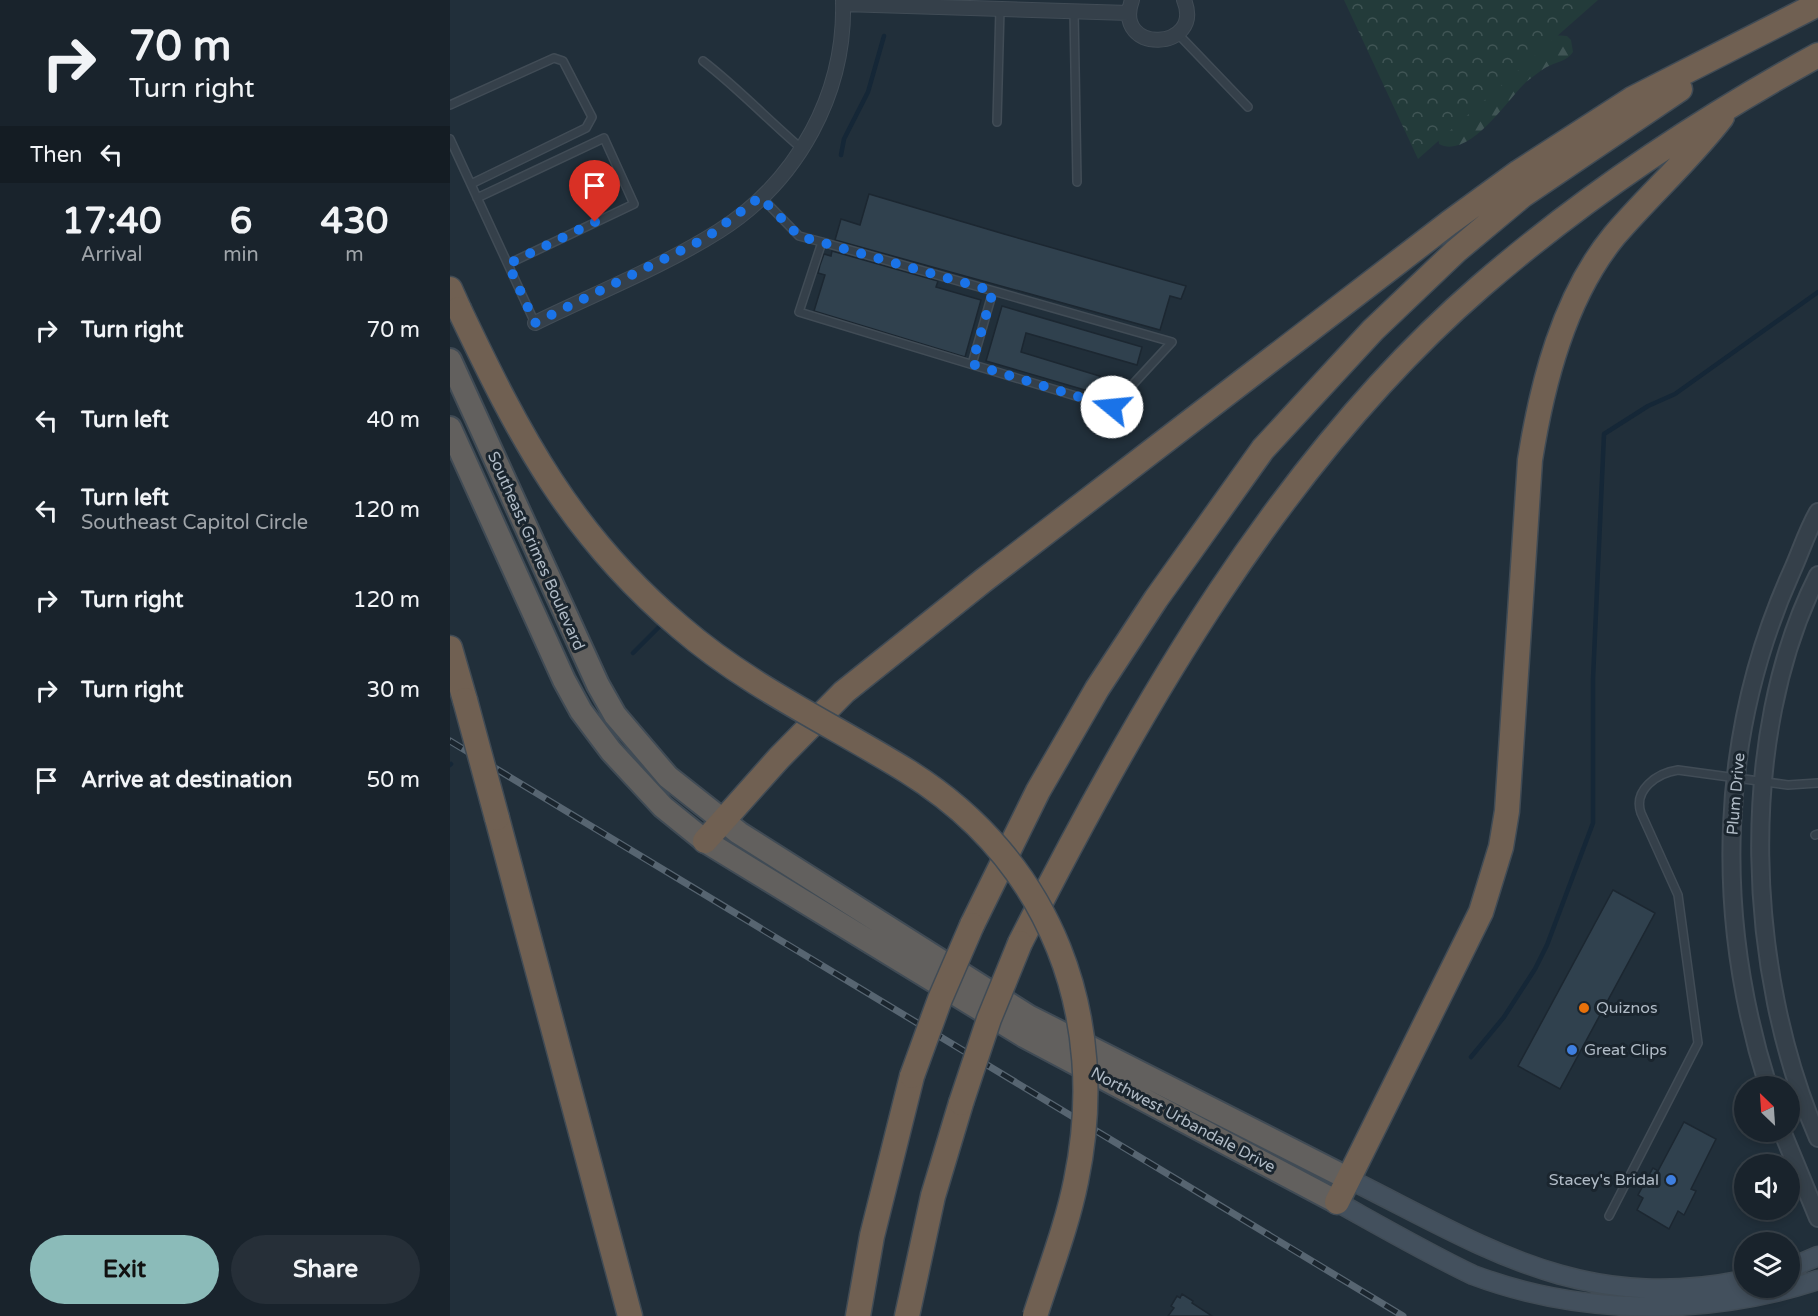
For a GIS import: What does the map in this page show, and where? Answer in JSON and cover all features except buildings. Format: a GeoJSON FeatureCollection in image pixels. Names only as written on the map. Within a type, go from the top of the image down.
{"type":"FeatureCollection","features":[{"type":"Feature","properties":{"kind":"highway"},"geometry":{"type":"LineString","coordinates":[[705,841],[779,758],[844,693],[1011,560],[1449,223],[1519,172],[1632,99],[1809,8]]}},
{"type":"Feature","properties":{"kind":"highway"},"geometry":{"type":"LineString","coordinates":[[858,1316],[872,1236],[912,1077],[940,999],[972,925],[1038,791],[1097,689],[1156,599],[1263,449],[1373,330],[1456,251],[1523,195],[1676,91],[1809,8]]}},
{"type":"Feature","properties":{"kind":"highway"},"geometry":{"type":"LineString","coordinates":[[907,1316],[933,1196],[961,1102],[989,1019],[1020,943],[1114,762],[1213,603],[1323,452],[1392,373],[1479,287],[1595,193],[1730,106],[1818,55]]}},
{"type":"Feature","properties":{"kind":"highway"},"geometry":{"type":"LineString","coordinates":[[1337,1202],[1481,912],[1501,848],[1507,811],[1530,460],[1538,411],[1550,365],[1572,309],[1613,237],[1697,150],[1730,106]]}},
{"type":"Feature","properties":{"kind":"highway"},"geometry":{"type":"LineString","coordinates":[[455,299],[498,390],[539,466],[573,516],[627,578],[682,629],[729,664],[777,696],[927,784],[997,845],[1030,892],[1046,920],[1074,992],[1085,1047],[1087,1094],[1076,1183],[1035,1316]]}},
{"type":"Feature","properties":{"kind":"highway","name":"Southeast Grimes Boulevard"},"geometry":{"type":"LineString","coordinates":[[450,360],[579,645],[615,715],[633,737]]}},
{"type":"Feature","properties":{"kind":"highway","name":"Southeast Grimes Boulevard"},"geometry":{"type":"LineString","coordinates":[[450,428],[564,680],[581,711],[611,751]]}},
{"type":"Feature","properties":{"kind":"highway"},"geometry":{"type":"LineString","coordinates":[[450,648],[630,1316]]}},
{"type":"Feature","properties":{"kind":"highway","name":"Northwest Urbandale Drive"},"geometry":{"type":"LineString","coordinates":[[633,737],[668,777],[723,821],[915,946],[1028,1016],[1349,1179]]}},
{"type":"Feature","properties":{"kind":"highway","name":"Northwest Urbandale Drive"},"geometry":{"type":"LineString","coordinates":[[611,751],[663,807],[705,841],[1024,1036],[1337,1202]]}},
{"type":"Feature","properties":{"kind":"main road","name":"Northwest Urbandale Drive"},"geometry":{"type":"LineString","coordinates":[[1349,1179],[1503,1256],[1571,1279],[1646,1290],[1684,1289],[1734,1282]]}},
{"type":"Feature","properties":{"kind":"main road","name":"Northwest Urbandale Drive"},"geometry":{"type":"LineString","coordinates":[[1337,1202],[1474,1275],[1536,1297],[1586,1308],[1658,1313],[1708,1309],[1781,1293],[1818,1280]]}},
{"type":"Feature","properties":{"kind":"main road"},"geometry":{"type":"LineString","coordinates":[[1800,1264],[1818,1256]]}},
{"type":"Feature","properties":{"kind":"street"},"geometry":{"type":"LineString","coordinates":[[535,323],[720,230],[760,197],[786,171],[802,149],[826,102],[835,77],[840,51],[843,2],[1000,8],[1057,5],[1074,10],[1130,6],[1135,30],[1142,37],[1161,41],[1178,33],[1186,20],[1184,0]]}},
{"type":"Feature","properties":{"kind":"street","name":"Plum Drive"},"geometry":{"type":"LineString","coordinates":[[1766,1076],[1741,977],[1733,918],[1730,817],[1734,777],[1757,670],[1774,610],[1818,512]]}},
{"type":"Feature","properties":{"kind":"street","name":"Plum Drive"},"geometry":{"type":"LineString","coordinates":[[1818,575],[1804,603],[1780,681],[1767,734],[1762,780],[1763,922],[1778,1006],[1791,1059],[1818,1138]]}},
{"type":"Feature","properties":{"kind":"street"},"geometry":{"type":"LineString","coordinates":[[1787,1142],[1818,1218]]}},
{"type":"Feature","properties":{"kind":"lane"},"geometry":{"type":"LineString","coordinates":[[997,123],[1000,8]]}},
{"type":"Feature","properties":{"kind":"lane"},"geometry":{"type":"LineString","coordinates":[[1074,10],[1077,182]]}},
{"type":"Feature","properties":{"kind":"lane"},"geometry":{"type":"LineString","coordinates":[[1178,33],[1248,107]]}},
{"type":"Feature","properties":{"kind":"lane"},"geometry":{"type":"LineString","coordinates":[[450,105],[554,58],[563,61],[592,117],[586,128],[471,184]]}},
{"type":"Feature","properties":{"kind":"lane"},"geometry":{"type":"LineString","coordinates":[[703,61],[802,149]]}},
{"type":"Feature","properties":{"kind":"lane"},"geometry":{"type":"LineString","coordinates":[[477,198],[604,138],[634,204],[508,264]]}},
{"type":"Feature","properties":{"kind":"lane"},"geometry":{"type":"LineString","coordinates":[[450,139],[535,323]]}},
{"type":"Feature","properties":{"kind":"lane"},"geometry":{"type":"LineString","coordinates":[[760,197],[799,236],[822,242],[1172,342],[1112,407],[799,312],[822,242]]}},
{"type":"Feature","properties":{"kind":"lane"},"geometry":{"type":"LineString","coordinates":[[972,364],[993,291]]}},
{"type":"Feature","properties":{"kind":"lane"},"geometry":{"type":"LineString","coordinates":[[1610,1216],[1698,1043],[1678,895],[1641,813],[1640,797],[1649,783],[1666,771],[1678,770],[1788,785],[1818,783]]}},
{"type":"Feature","properties":{"kind":"green space"},"geometry":{"type":"Polygon","coordinates":[[[1344,0],[1598,0],[1418,159],[1344,0]]]}},
{"type":"Feature","properties":{"kind":"green space"},"geometry":{"type":"Polygon","coordinates":[[[1553,35],[1567,36],[1571,40],[1573,52],[1571,55],[1543,69],[1526,82],[1475,136],[1451,147],[1439,144],[1438,136],[1553,35]]]}},
{"type":"Feature","properties":{"kind":"waterway"},"geometry":{"type":"LineString","coordinates":[[841,155],[844,139],[868,92],[884,36]]}},
{"type":"Feature","properties":{"kind":"waterway"},"geometry":{"type":"LineString","coordinates":[[1471,1057],[1504,1017],[1535,969],[1547,945],[1593,823],[1593,679],[1604,434],[1648,406],[1675,394],[1818,292]]}},
{"type":"Feature","properties":{"kind":"waterway"},"geometry":{"type":"LineString","coordinates":[[633,653],[663,623]]}},
{"type":"Feature","properties":{"kind":"railway"},"geometry":{"type":"LineString","coordinates":[[450,741],[1403,1316]]}},
{"type":"Feature","properties":{"kind":"place","name":"Quiznos"},"geometry":{"type":"Point","coordinates":[1584,1008]}},
{"type":"Feature","properties":{"kind":"place","name":"Great Clips"},"geometry":{"type":"Point","coordinates":[1572,1050]}},
{"type":"Feature","properties":{"kind":"place","name":"Stacey's Bridal"},"geometry":{"type":"Point","coordinates":[1671,1180]}},
{"type":"Feature","properties":{"kind":"route"},"geometry":{"type":"LineString","coordinates":[[595,222],[508,264],[535,323],[678,254],[720,230],[760,197],[799,236],[993,291],[972,364],[1112,407]]}}]}
